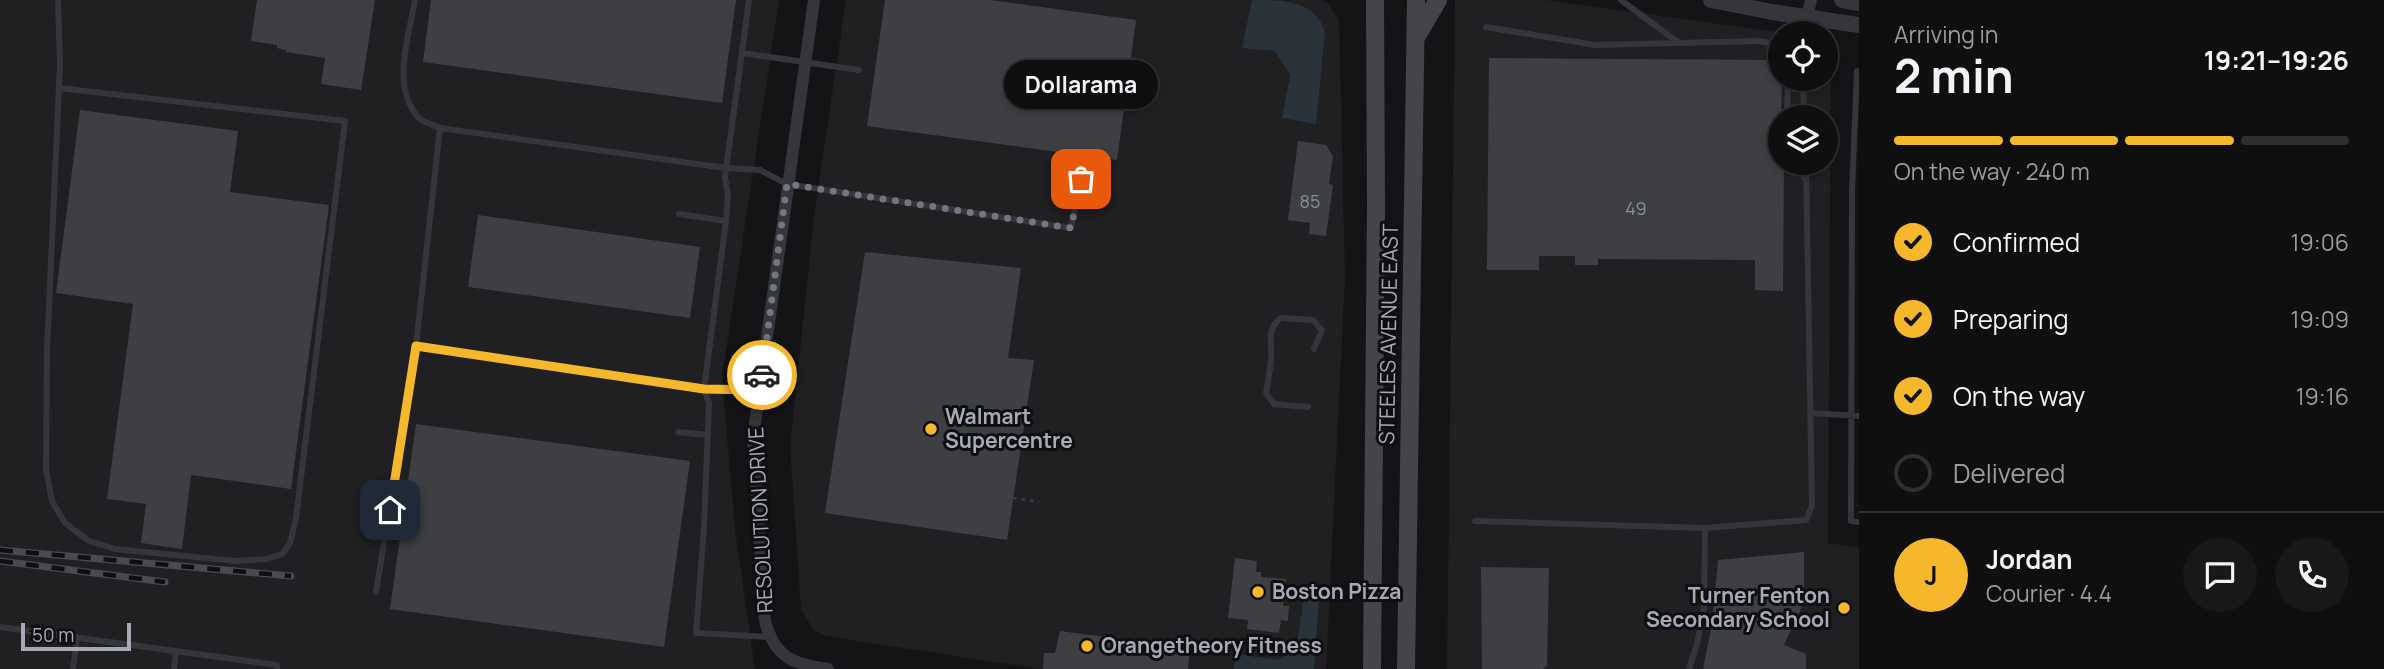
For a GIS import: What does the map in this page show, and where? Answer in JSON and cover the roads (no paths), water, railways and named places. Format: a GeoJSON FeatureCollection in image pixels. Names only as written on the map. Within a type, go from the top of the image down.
{"type":"FeatureCollection","features":[{"type":"Feature","properties":{"kind":"main road"},"geometry":{"type":"LineString","coordinates":[[1364,0],[1374,8]]}},
{"type":"Feature","properties":{"kind":"main road","name":"STEELES AVENUE EAST"},"geometry":{"type":"LineString","coordinates":[[1406,669],[1416,0]]}},
{"type":"Feature","properties":{"kind":"main road"},"geometry":{"type":"LineString","coordinates":[[1415,39],[1438,0]]}},
{"type":"Feature","properties":{"kind":"main road","name":"STEELES AVENUE EAST"},"geometry":{"type":"LineString","coordinates":[[1372,669],[1376,205],[1374,8]]}},
{"type":"Feature","properties":{"kind":"street","name":"RESOLUTION DRIVE"},"geometry":{"type":"LineString","coordinates":[[814,0],[753,438],[765,621],[769,637],[778,651],[791,661],[820,668]]}},
{"type":"Feature","properties":{"kind":"street"},"geometry":{"type":"LineString","coordinates":[[1711,0],[1791,21]]}},
{"type":"Feature","properties":{"kind":"street"},"geometry":{"type":"LineString","coordinates":[[1807,21],[1811,0]]}},
{"type":"Feature","properties":{"kind":"street"},"geometry":{"type":"LineString","coordinates":[[1842,0],[1859,3]]}},
{"type":"Feature","properties":{"kind":"street"},"geometry":{"type":"LineString","coordinates":[[1838,25],[1859,25]]}},
{"type":"Feature","properties":{"kind":"lane"},"geometry":{"type":"LineString","coordinates":[[58,0],[59,88],[47,349],[46,468],[52,501],[65,523],[89,541],[115,549],[235,561],[267,559],[282,554],[290,544],[296,518],[345,121],[59,88]]}},
{"type":"Feature","properties":{"kind":"lane"},"geometry":{"type":"LineString","coordinates":[[415,0],[404,74],[407,99],[421,120],[440,128],[726,168],[760,170],[787,184],[1071,228],[1081,179]]}},
{"type":"Feature","properties":{"kind":"lane"},"geometry":{"type":"LineString","coordinates":[[749,0],[726,168],[726,221],[704,389],[709,403],[708,435],[696,633],[769,637]]}},
{"type":"Feature","properties":{"kind":"lane"},"geometry":{"type":"LineString","coordinates":[[1621,0],[1680,43]]}},
{"type":"Feature","properties":{"kind":"lane"},"geometry":{"type":"LineString","coordinates":[[1486,27],[1595,45],[1768,43]]}},
{"type":"Feature","properties":{"kind":"lane"},"geometry":{"type":"LineString","coordinates":[[742,52],[859,70]]}},
{"type":"Feature","properties":{"kind":"lane"},"geometry":{"type":"LineString","coordinates":[[1857,71],[1852,191],[1855,416],[1851,521],[1859,522]]}},
{"type":"Feature","properties":{"kind":"lane"},"geometry":{"type":"LineString","coordinates":[[376,592],[416,346],[440,128]]}},
{"type":"Feature","properties":{"kind":"lane"},"geometry":{"type":"LineString","coordinates":[[1802,175],[1806,181]]}},
{"type":"Feature","properties":{"kind":"lane"},"geometry":{"type":"LineString","coordinates":[[1475,521],[1705,528],[1806,520],[1812,506],[1806,175]]}},
{"type":"Feature","properties":{"kind":"lane"},"geometry":{"type":"LineString","coordinates":[[679,214],[726,221]]}},
{"type":"Feature","properties":{"kind":"lane"},"geometry":{"type":"LineString","coordinates":[[1308,407],[1274,404],[1266,393],[1272,357],[1271,329],[1281,318],[1313,320],[1322,330],[1314,349]]}},
{"type":"Feature","properties":{"kind":"lane"},"geometry":{"type":"LineString","coordinates":[[416,346],[704,389],[760,390]]}},
{"type":"Feature","properties":{"kind":"lane"},"geometry":{"type":"LineString","coordinates":[[1811,414],[1855,416]]}},
{"type":"Feature","properties":{"kind":"lane"},"geometry":{"type":"LineString","coordinates":[[678,432],[708,435]]}},
{"type":"Feature","properties":{"kind":"lane"},"geometry":{"type":"LineString","coordinates":[[1689,669],[1704,608],[1705,528]]}},
{"type":"Feature","properties":{"kind":"lane"},"geometry":{"type":"LineString","coordinates":[[0,628],[277,665],[277,669]]}},
{"type":"Feature","properties":{"kind":"lane"},"geometry":{"type":"LineString","coordinates":[[73,669],[77,638]]}},
{"type":"Feature","properties":{"kind":"lane"},"geometry":{"type":"LineString","coordinates":[[174,669],[176,652]]}},
{"type":"Feature","properties":{"kind":"railway"},"geometry":{"type":"LineString","coordinates":[[0,550],[291,576]]}},
{"type":"Feature","properties":{"kind":"railway"},"geometry":{"type":"LineString","coordinates":[[0,561],[165,582]]}},
{"type":"Feature","properties":{"kind":"place","name":"Dollarama"},"geometry":{"type":"Point","coordinates":[1081,179]}},
{"type":"Feature","properties":{"kind":"place","name":"Walmart Supercentre"},"geometry":{"type":"Point","coordinates":[931,429]}},
{"type":"Feature","properties":{"kind":"place","name":"Boston Pizza"},"geometry":{"type":"Point","coordinates":[1258,592]}},
{"type":"Feature","properties":{"kind":"place","name":"Turner Fenton Secondary School"},"geometry":{"type":"Point","coordinates":[1844,608]}},
{"type":"Feature","properties":{"kind":"place","name":"Orangetheory Fitness"},"geometry":{"type":"Point","coordinates":[1087,646]}}]}
